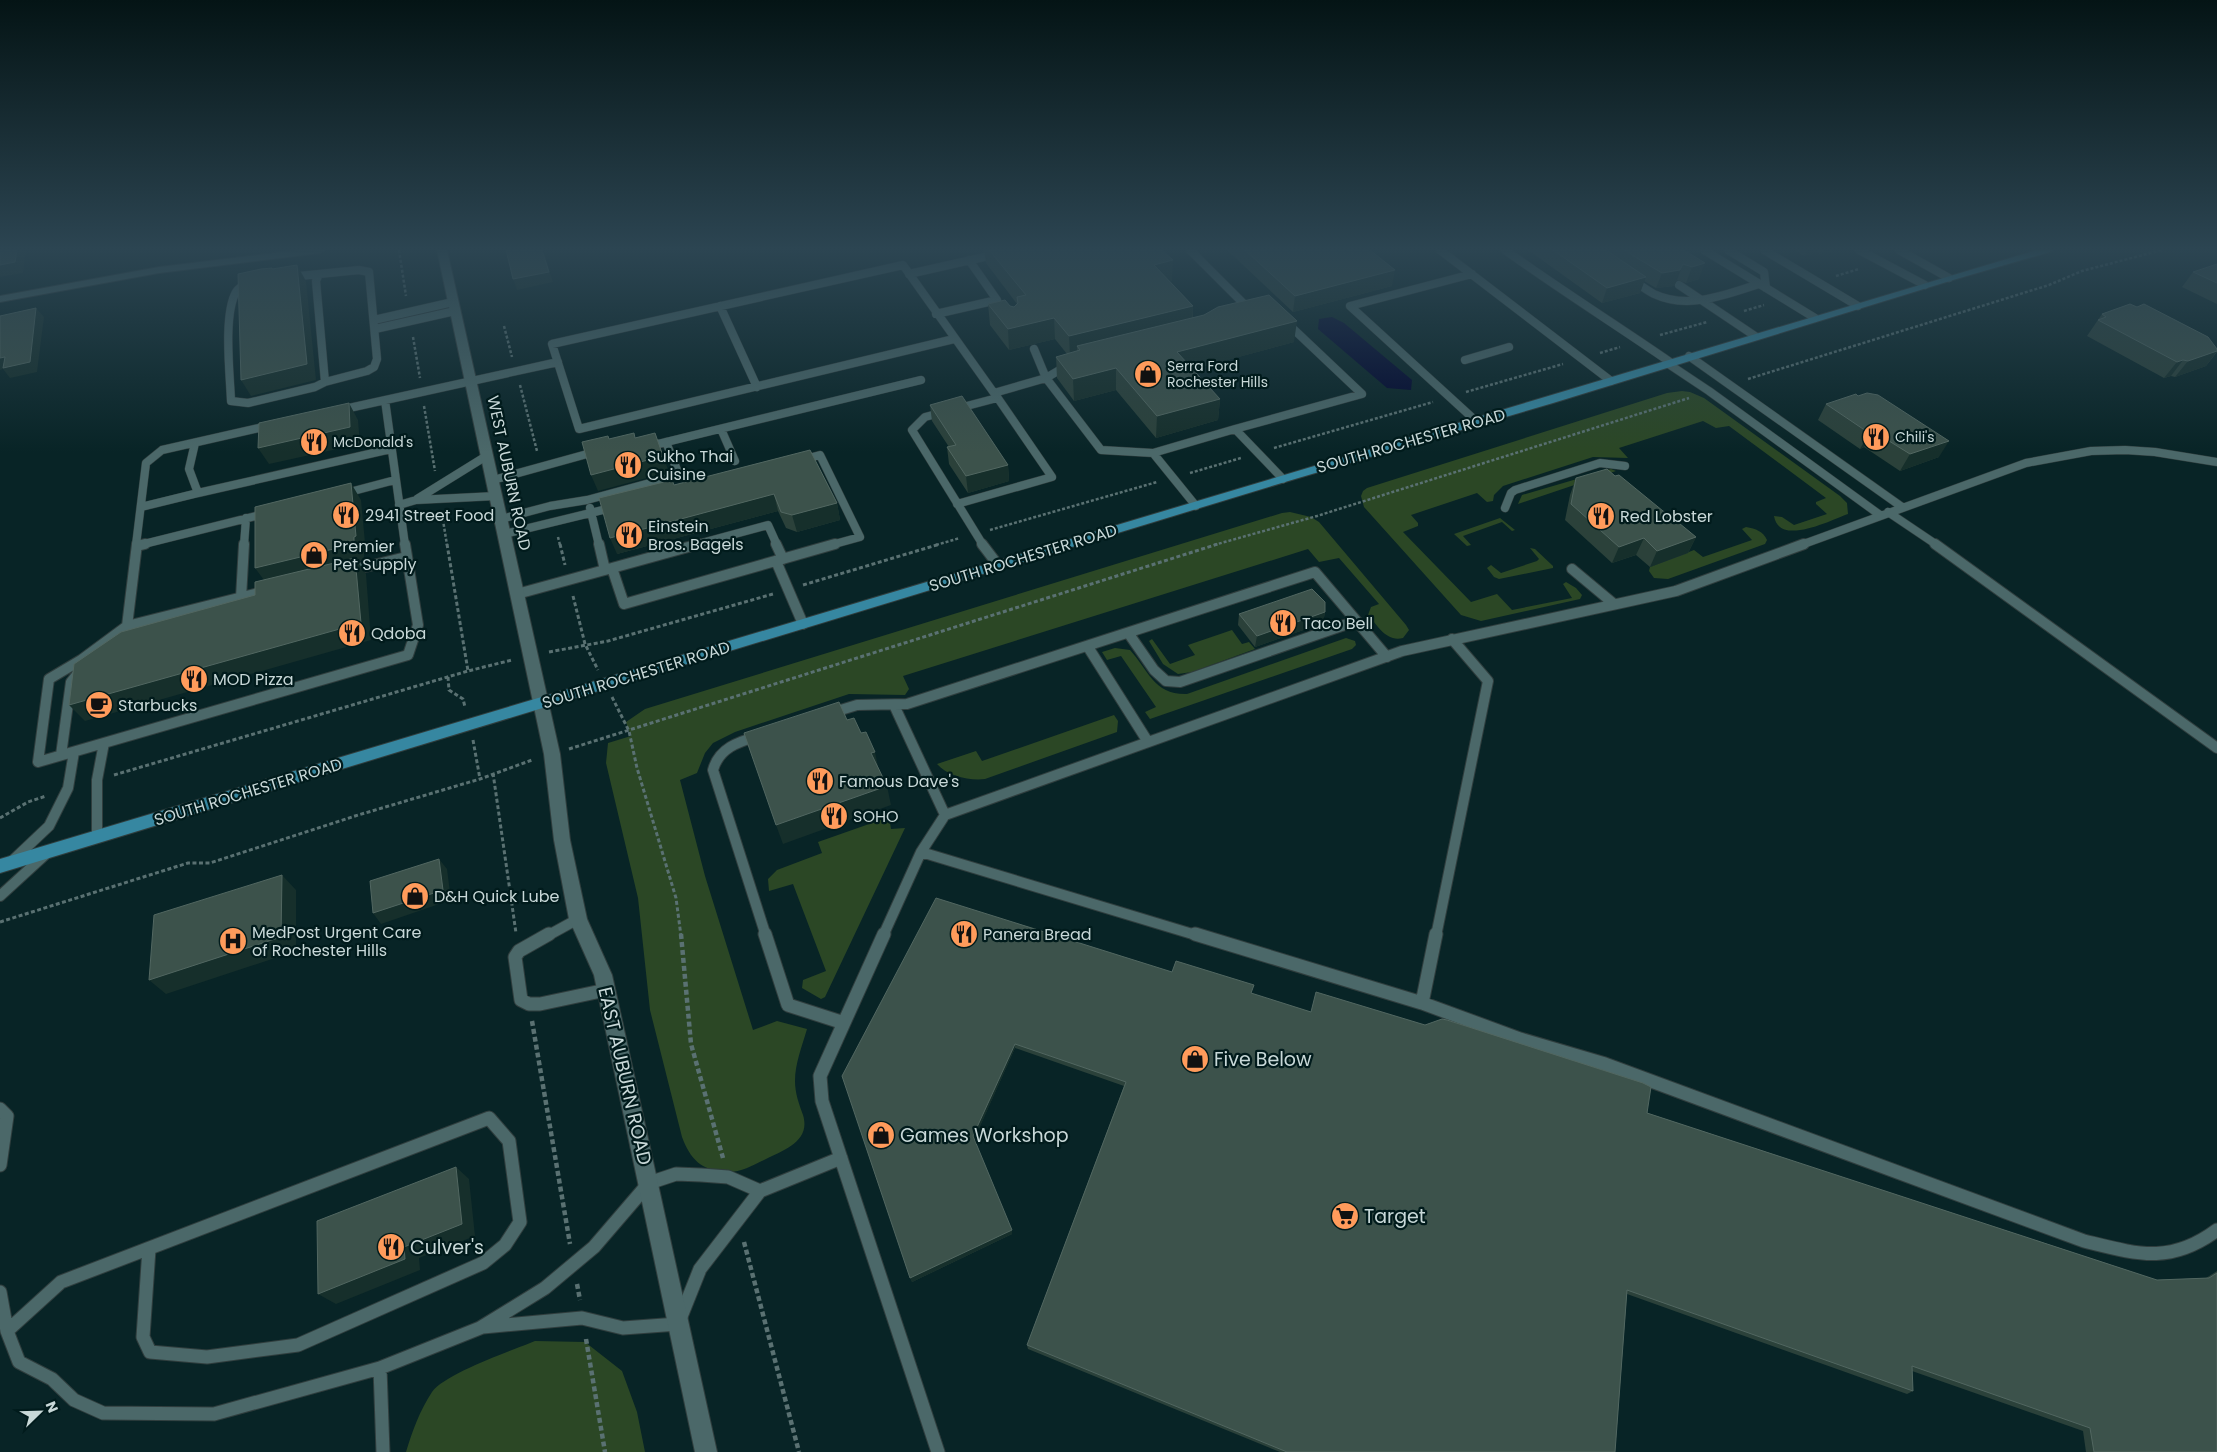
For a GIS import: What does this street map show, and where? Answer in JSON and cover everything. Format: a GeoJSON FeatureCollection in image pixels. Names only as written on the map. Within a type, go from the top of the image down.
{"type":"FeatureCollection","features":[{"type":"Feature","properties":{"kind":"main road","name":"WEST AUBURN ROAD"},"geometry":{"type":"LineString","coordinates":[[457,318],[540,703]]}},
{"type":"Feature","properties":{"kind":"main road","name":"SOUTH ROCHESTER ROAD"},"geometry":{"type":"LineString","coordinates":[[4,865],[1477,422],[1815,318]]}},
{"type":"Feature","properties":{"kind":"main road","name":"EAST AUBURN ROAD"},"geometry":{"type":"LineString","coordinates":[[540,703],[552,754],[562,840],[578,919],[602,975],[606,990],[706,1452]]}},
{"type":"Feature","properties":{"kind":"lane"},"geometry":{"type":"LineString","coordinates":[[230,318],[231,401],[248,402],[315,386],[367,371],[374,367],[377,359],[374,320],[388,318]]}},
{"type":"Feature","properties":{"kind":"lane"},"geometry":{"type":"LineString","coordinates":[[319,318],[325,382]]}},
{"type":"Feature","properties":{"kind":"lane"},"geometry":{"type":"LineString","coordinates":[[375,329],[415,318]]}},
{"type":"Feature","properties":{"kind":"lane"},"geometry":{"type":"LineString","coordinates":[[668,318],[552,344],[579,429],[954,339]]}},
{"type":"Feature","properties":{"kind":"lane"},"geometry":{"type":"LineString","coordinates":[[725,318],[757,387]]}},
{"type":"Feature","properties":{"kind":"lane"},"geometry":{"type":"LineString","coordinates":[[939,318],[1052,477],[957,504]]}},
{"type":"Feature","properties":{"kind":"lane"},"geometry":{"type":"LineString","coordinates":[[1034,349],[1046,378],[1102,450],[1153,453],[1362,394],[1282,318]]}},
{"type":"Feature","properties":{"kind":"lane"},"geometry":{"type":"LineString","coordinates":[[1363,318],[1477,422]]}},
{"type":"Feature","properties":{"kind":"lane"},"geometry":{"type":"LineString","coordinates":[[1529,318],[1611,381]]}},
{"type":"Feature","properties":{"kind":"lane"},"geometry":{"type":"LineString","coordinates":[[1606,318],[1884,514],[1950,555],[2217,748]]}},
{"type":"Feature","properties":{"kind":"lane"},"geometry":{"type":"LineString","coordinates":[[1727,318],[1755,336]]}},
{"type":"Feature","properties":{"kind":"lane"},"geometry":{"type":"LineString","coordinates":[[1465,360],[1509,347]]}},
{"type":"Feature","properties":{"kind":"lane"},"geometry":{"type":"LineString","coordinates":[[1689,356],[1902,507]]}},
{"type":"Feature","properties":{"kind":"lane"},"geometry":{"type":"LineString","coordinates":[[328,413],[558,362]]}},
{"type":"Feature","properties":{"kind":"lane"},"geometry":{"type":"LineString","coordinates":[[998,565],[975,534],[912,430],[926,417],[996,396],[1046,378],[1073,362]]}},
{"type":"Feature","properties":{"kind":"lane"},"geometry":{"type":"LineString","coordinates":[[638,441],[658,444],[921,380]]}},
{"type":"Feature","properties":{"kind":"lane"},"geometry":{"type":"LineString","coordinates":[[277,589],[127,626],[81,660],[49,679],[38,762],[408,655],[418,625],[394,480],[385,400]]}},
{"type":"Feature","properties":{"kind":"lane"},"geometry":{"type":"LineString","coordinates":[[127,626],[146,463],[162,450],[281,423]]}},
{"type":"Feature","properties":{"kind":"lane"},"geometry":{"type":"LineString","coordinates":[[721,429],[735,461]]}},
{"type":"Feature","properties":{"kind":"lane"},"geometry":{"type":"LineString","coordinates":[[1236,429],[1283,479]]}},
{"type":"Feature","properties":{"kind":"lane"},"geometry":{"type":"LineString","coordinates":[[195,442],[189,469],[198,493]]}},
{"type":"Feature","properties":{"kind":"lane"},"geometry":{"type":"LineString","coordinates":[[501,519],[550,506],[587,500],[679,475],[666,442]]}},
{"type":"Feature","properties":{"kind":"lane"},"geometry":{"type":"LineString","coordinates":[[141,507],[391,449]]}},
{"type":"Feature","properties":{"kind":"lane"},"geometry":{"type":"LineString","coordinates":[[493,480],[607,449]]}},
{"type":"Feature","properties":{"kind":"lane"},"geometry":{"type":"LineString","coordinates":[[938,1452],[822,1101],[820,1076],[920,852],[945,814],[1387,657],[1452,639],[1676,591],[2026,463],[2082,452],[2119,450],[2155,452],[2217,462]]}},
{"type":"Feature","properties":{"kind":"lane"},"geometry":{"type":"LineString","coordinates":[[1153,453],[1196,506]]}},
{"type":"Feature","properties":{"kind":"lane"},"geometry":{"type":"LineString","coordinates":[[587,500],[608,569],[624,604],[860,538],[820,455],[792,462]]}},
{"type":"Feature","properties":{"kind":"lane"},"geometry":{"type":"LineString","coordinates":[[416,500],[437,485],[488,456]]}},
{"type":"Feature","properties":{"kind":"lane"},"geometry":{"type":"LineString","coordinates":[[1505,508],[1511,493],[1515,490],[1600,464],[1625,466]]}},
{"type":"Feature","properties":{"kind":"lane"},"geometry":{"type":"LineString","coordinates":[[330,497],[394,480]]}},
{"type":"Feature","properties":{"kind":"lane"},"geometry":{"type":"LineString","coordinates":[[399,505],[416,500],[496,496]]}},
{"type":"Feature","properties":{"kind":"lane"},"geometry":{"type":"LineString","coordinates":[[504,534],[620,505]]}},
{"type":"Feature","properties":{"kind":"lane"},"geometry":{"type":"LineString","coordinates":[[136,546],[274,511]]}},
{"type":"Feature","properties":{"kind":"lane"},"geometry":{"type":"LineString","coordinates":[[240,598],[246,518]]}},
{"type":"Feature","properties":{"kind":"lane"},"geometry":{"type":"LineString","coordinates":[[517,594],[768,525],[803,624]]}},
{"type":"Feature","properties":{"kind":"lane"},"geometry":{"type":"LineString","coordinates":[[342,573],[406,557]]}},
{"type":"Feature","properties":{"kind":"lane"},"geometry":{"type":"LineString","coordinates":[[1572,569],[1614,604]]}},
{"type":"Feature","properties":{"kind":"lane"},"geometry":{"type":"LineString","coordinates":[[819,717],[857,704],[907,704],[1315,572],[1387,657]]}},
{"type":"Feature","properties":{"kind":"lane"},"geometry":{"type":"LineString","coordinates":[[209,618],[223,602]]}},
{"type":"Feature","properties":{"kind":"lane"},"geometry":{"type":"LineString","coordinates":[[1128,634],[1166,681],[1180,682],[1356,621]]}},
{"type":"Feature","properties":{"kind":"lane"},"geometry":{"type":"LineString","coordinates":[[1422,1004],[1488,681],[1452,639]]}},
{"type":"Feature","properties":{"kind":"lane"},"geometry":{"type":"LineString","coordinates":[[1088,647],[1148,742]]}},
{"type":"Feature","properties":{"kind":"lane"},"geometry":{"type":"LineString","coordinates":[[61,755],[71,682],[82,669],[111,650]]}},
{"type":"Feature","properties":{"kind":"lane"},"geometry":{"type":"LineString","coordinates":[[894,704],[945,814]]}},
{"type":"Feature","properties":{"kind":"lane"},"geometry":{"type":"LineString","coordinates":[[772,732],[730,747],[714,760],[713,770],[788,1004],[844,1023]]}},
{"type":"Feature","properties":{"kind":"lane"},"geometry":{"type":"LineString","coordinates":[[97,837],[98,780],[104,743]]}},
{"type":"Feature","properties":{"kind":"lane"},"geometry":{"type":"LineString","coordinates":[[4,865],[49,826],[68,788],[74,752]]}},
{"type":"Feature","properties":{"kind":"lane"},"geometry":{"type":"LineString","coordinates":[[0,896],[50,851]]}},
{"type":"Feature","properties":{"kind":"lane"},"geometry":{"type":"LineString","coordinates":[[920,852],[1422,1004],[1520,1039],[1606,1064],[2084,1241],[2125,1252],[2164,1255],[2194,1246],[2217,1230]]}},
{"type":"Feature","properties":{"kind":"lane"},"geometry":{"type":"LineString","coordinates":[[578,919],[519,951],[515,957],[521,1000],[530,1004],[540,1004],[606,990]]}},
{"type":"Feature","properties":{"kind":"lane"},"geometry":{"type":"LineString","coordinates":[[0,1109],[7,1116],[0,1165]]}},
{"type":"Feature","properties":{"kind":"lane"},"geometry":{"type":"LineString","coordinates":[[7,1331],[62,1282],[489,1118],[509,1141],[520,1222],[505,1246],[483,1263],[298,1345],[208,1358],[150,1352],[143,1338],[149,1249]]}},
{"type":"Feature","properties":{"kind":"lane"},"geometry":{"type":"LineString","coordinates":[[480,1328],[582,1318],[624,1328],[678,1324],[700,1269],[760,1191],[841,1158]]}},
{"type":"Feature","properties":{"kind":"lane"},"geometry":{"type":"LineString","coordinates":[[0,1292],[7,1331],[19,1362],[52,1379],[74,1400],[103,1413],[214,1414],[380,1368],[480,1328],[545,1288],[574,1265],[594,1246],[649,1183],[676,1174],[728,1177],[760,1191]]}},
{"type":"Feature","properties":{"kind":"lane"},"geometry":{"type":"LineString","coordinates":[[380,1368],[382,1452]]}},
{"type":"Feature","properties":{"kind":"path"},"geometry":{"type":"LineString","coordinates":[[1739,382],[1944,318]]}},
{"type":"Feature","properties":{"kind":"path"},"geometry":{"type":"LineString","coordinates":[[615,735],[1218,544],[1317,516],[1693,396]]}},
{"type":"Feature","properties":{"kind":"path"},"geometry":{"type":"LineString","coordinates":[[98,780],[468,671]]}},
{"type":"Feature","properties":{"kind":"path"},"geometry":{"type":"LineString","coordinates":[[628,731],[636,768],[676,898],[682,940],[691,1044],[728,1177]]}},
{"type":"Feature","properties":{"kind":"path"},"geometry":{"type":"LineString","coordinates":[[0,922],[188,863],[210,864],[355,816],[480,779],[511,767]]}},
{"type":"Feature","properties":{"kind":"path"},"geometry":{"type":"LineString","coordinates":[[0,818],[28,802],[68,788]]}},
{"type":"Feature","properties":{"kind":"path"},"geometry":{"type":"LineString","coordinates":[[738,1221],[800,1452]]}},
{"type":"Feature","properties":{"kind":"path"},"geometry":{"type":"LineString","coordinates":[[568,1231],[571,1247]]}},
{"type":"Feature","properties":{"kind":"path"},"geometry":{"type":"LineString","coordinates":[[576,1279],[580,1302]]}},
{"type":"Feature","properties":{"kind":"path"},"geometry":{"type":"LineString","coordinates":[[586,1336],[605,1452]]}},
{"type":"Feature","properties":{"kind":"green space"},"geometry":{"type":"Polygon","coordinates":[[[1682,391],[1704,398],[1840,496],[1847,503],[1848,514],[1806,529],[1785,530],[1778,525],[1774,516],[1782,517],[1794,525],[1827,514],[1816,504],[1816,502],[1826,498],[1729,426],[1716,428],[1703,421],[1619,448],[1628,458],[1593,457],[1503,486],[1494,495],[1493,501],[1487,502],[1477,493],[1411,515],[1418,523],[1418,526],[1403,532],[1471,602],[1497,594],[1512,610],[1572,598],[1563,584],[1566,582],[1576,588],[1582,595],[1580,599],[1481,621],[1461,615],[1364,507],[1361,496],[1367,488],[1667,393],[1682,391]]]}},
{"type":"Feature","properties":{"kind":"green space"},"geometry":{"type":"Polygon","coordinates":[[[1611,469],[1616,471],[1518,504],[1522,495],[1611,469]]]}},
{"type":"Feature","properties":{"kind":"green space"},"geometry":{"type":"Polygon","coordinates":[[[1290,512],[1311,517],[1319,522],[1406,625],[1409,630],[1403,638],[1397,639],[1387,635],[1368,615],[1371,607],[1379,604],[1339,558],[1319,562],[1308,549],[903,676],[909,689],[905,695],[849,694],[735,732],[713,743],[705,753],[697,773],[680,780],[705,876],[753,1030],[777,1021],[807,1029],[795,1075],[796,1094],[804,1124],[800,1138],[788,1148],[746,1168],[731,1172],[718,1171],[698,1162],[689,1152],[682,1137],[650,1010],[638,898],[606,763],[608,743],[631,736],[626,722],[645,709],[1290,512]]]}},
{"type":"Feature","properties":{"kind":"green space"},"geometry":{"type":"Polygon","coordinates":[[[1500,518],[1515,530],[1512,531],[1502,522],[1463,536],[1471,545],[1467,546],[1454,534],[1500,518]]]}},
{"type":"Feature","properties":{"kind":"green space"},"geometry":{"type":"Polygon","coordinates":[[[1746,527],[1761,532],[1767,540],[1765,544],[1668,579],[1654,578],[1649,571],[1650,567],[1694,550],[1703,557],[1752,540],[1742,529],[1746,527]]]}},
{"type":"Feature","properties":{"kind":"green space"},"geometry":{"type":"Polygon","coordinates":[[[1530,548],[1535,549],[1553,568],[1499,579],[1494,577],[1487,568],[1491,565],[1501,573],[1537,561],[1539,559],[1530,548]]]}},
{"type":"Feature","properties":{"kind":"green space"},"geometry":{"type":"Polygon","coordinates":[[[1232,630],[1242,644],[1249,642],[1255,649],[1192,672],[1178,674],[1163,664],[1149,641],[1152,639],[1170,664],[1195,655],[1188,645],[1232,630]]]}},
{"type":"Feature","properties":{"kind":"green space"},"geometry":{"type":"Polygon","coordinates":[[[1346,638],[1355,641],[1356,645],[1352,649],[1150,719],[1145,712],[1156,707],[1121,656],[1107,660],[1102,652],[1115,648],[1130,650],[1159,686],[1167,691],[1187,694],[1346,638]]]}},
{"type":"Feature","properties":{"kind":"green space"},"geometry":{"type":"Polygon","coordinates":[[[1114,715],[1118,721],[1117,732],[985,779],[959,777],[947,772],[937,764],[976,751],[982,761],[1114,715]]]}},
{"type":"Feature","properties":{"kind":"green space"},"geometry":{"type":"Polygon","coordinates":[[[889,817],[891,829],[905,828],[825,997],[821,999],[802,988],[803,980],[826,971],[793,884],[769,891],[768,879],[777,870],[822,853],[818,842],[889,817]]]}},
{"type":"Feature","properties":{"kind":"green space"},"geometry":{"type":"Polygon","coordinates":[[[535,1341],[585,1342],[622,1371],[637,1412],[645,1452],[406,1452],[424,1406],[432,1392],[439,1385],[464,1370],[535,1341]]]}},
{"type":"Feature","properties":{"kind":"water"},"geometry":{"type":"Polygon","coordinates":[[[1334,318],[1344,323],[1412,380],[1411,390],[1387,388],[1318,329],[1319,319],[1334,318]]]}},
{"type":"Feature","properties":{"kind":"building"},"geometry":{"type":"Polygon","coordinates":[[[0,318],[35,318],[30,362],[3,368],[5,357],[0,358],[0,318]]]}},
{"type":"Feature","properties":{"kind":"building"},"geometry":{"type":"Polygon","coordinates":[[[239,318],[302,318],[307,364],[241,380],[239,318]]]}},
{"type":"Feature","properties":{"kind":"building"},"geometry":{"type":"Polygon","coordinates":[[[999,318],[1144,318],[1069,336],[1054,318],[1008,329],[999,318]]]}},
{"type":"Feature","properties":{"kind":"building"},"geometry":{"type":"Polygon","coordinates":[[[1193,318],[1294,318],[1297,321],[1177,352],[1220,399],[1157,416],[1116,368],[1073,379],[1056,357],[1080,350],[1077,346],[1193,318]]]}},
{"type":"Feature","properties":{"kind":"building"},"geometry":{"type":"Polygon","coordinates":[[[2104,318],[2171,318],[2208,337],[2217,351],[2188,361],[2177,362],[2098,320],[2104,318]]]}},
{"type":"Feature","properties":{"kind":"building"},"geometry":{"type":"Polygon","coordinates":[[[1867,393],[1878,395],[1949,441],[1910,454],[1873,431],[1869,433],[1826,404],[1856,394],[1858,396],[1867,393]]]}},
{"type":"Feature","properties":{"kind":"building"},"geometry":{"type":"Polygon","coordinates":[[[962,396],[1008,465],[966,476],[947,447],[956,445],[930,405],[962,396]]]}},
{"type":"Feature","properties":{"kind":"building"},"geometry":{"type":"Polygon","coordinates":[[[349,403],[350,427],[258,448],[259,423],[349,403]]]}},
{"type":"Feature","properties":{"kind":"building"},"geometry":{"type":"Polygon","coordinates":[[[634,433],[635,438],[655,433],[663,456],[591,475],[582,442],[608,436],[609,439],[634,433]]]}},
{"type":"Feature","properties":{"kind":"building"},"geometry":{"type":"Polygon","coordinates":[[[810,450],[837,503],[792,515],[781,512],[774,494],[610,538],[599,498],[672,480],[674,485],[810,450]]]}},
{"type":"Feature","properties":{"kind":"building"},"geometry":{"type":"Polygon","coordinates":[[[1607,469],[1615,476],[1619,475],[1696,537],[1657,551],[1644,538],[1619,547],[1571,504],[1576,478],[1607,469]]]}},
{"type":"Feature","properties":{"kind":"building"},"geometry":{"type":"Polygon","coordinates":[[[351,483],[356,536],[354,537],[354,544],[255,568],[255,507],[351,483]]]}},
{"type":"Feature","properties":{"kind":"building"},"geometry":{"type":"Polygon","coordinates":[[[355,558],[361,623],[69,705],[74,664],[121,632],[255,595],[255,582],[355,558]]]}},
{"type":"Feature","properties":{"kind":"building"},"geometry":{"type":"Polygon","coordinates":[[[1312,589],[1325,602],[1325,612],[1257,636],[1239,614],[1312,589]]]}},
{"type":"Feature","properties":{"kind":"building","name":"Famous Dave's"},"geometry":{"type":"Polygon","coordinates":[[[839,702],[847,720],[854,718],[861,733],[866,732],[875,752],[871,753],[887,786],[776,825],[744,733],[839,702]]]}},
{"type":"Feature","properties":{"kind":"building"},"geometry":{"type":"Polygon","coordinates":[[[439,859],[443,890],[373,913],[370,881],[439,859]]]}},
{"type":"Feature","properties":{"kind":"building"},"geometry":{"type":"Polygon","coordinates":[[[282,875],[281,937],[149,980],[154,915],[282,875]]]}},
{"type":"Feature","properties":{"kind":"building"},"geometry":{"type":"Polygon","coordinates":[[[936,898],[1172,972],[1176,961],[1254,985],[1251,993],[1311,1012],[1316,992],[1425,1025],[1442,1019],[1447,1020],[1643,1083],[1651,1087],[1647,1113],[2157,1280],[2209,1278],[2217,1273],[2217,1452],[2094,1452],[2090,1428],[1912,1366],[1913,1391],[1627,1290],[1615,1452],[1287,1452],[1027,1345],[1126,1082],[1015,1044],[973,1136],[1012,1230],[910,1278],[842,1076],[936,898]]]}},
{"type":"Feature","properties":{"kind":"building","name":"Culver's"},"geometry":{"type":"Polygon","coordinates":[[[456,1167],[462,1224],[404,1247],[405,1259],[318,1294],[317,1221],[456,1167]]]}},
{"type":"Feature","properties":{"kind":"place","name":"Serra Ford Rochester Hills"},"geometry":{"type":"Point","coordinates":[1148,374]}},
{"type":"Feature","properties":{"kind":"place","name":"Chili's"},"geometry":{"type":"Point","coordinates":[1876,437]}},
{"type":"Feature","properties":{"kind":"place","name":"McDonald's"},"geometry":{"type":"Point","coordinates":[314,442]}},
{"type":"Feature","properties":{"kind":"place","name":"Sukho Thai Cuisine"},"geometry":{"type":"Point","coordinates":[628,465]}},
{"type":"Feature","properties":{"kind":"place","name":"2941 Street Food"},"geometry":{"type":"Point","coordinates":[346,515]}},
{"type":"Feature","properties":{"kind":"place","name":"Red Lobster"},"geometry":{"type":"Point","coordinates":[1601,516]}},
{"type":"Feature","properties":{"kind":"place","name":"Einstein Bros. Bagels"},"geometry":{"type":"Point","coordinates":[629,535]}},
{"type":"Feature","properties":{"kind":"place","name":"Premier Pet Supply"},"geometry":{"type":"Point","coordinates":[314,555]}},
{"type":"Feature","properties":{"kind":"place","name":"Taco Bell"},"geometry":{"type":"Point","coordinates":[1283,623]}},
{"type":"Feature","properties":{"kind":"place","name":"Qdoba"},"geometry":{"type":"Point","coordinates":[352,633]}},
{"type":"Feature","properties":{"kind":"place","name":"MOD Pizza"},"geometry":{"type":"Point","coordinates":[194,679]}},
{"type":"Feature","properties":{"kind":"place","name":"Starbucks"},"geometry":{"type":"Point","coordinates":[99,705]}},
{"type":"Feature","properties":{"kind":"place","name":"Famous Dave's"},"geometry":{"type":"Point","coordinates":[820,781]}},
{"type":"Feature","properties":{"kind":"place","name":"SOHO"},"geometry":{"type":"Point","coordinates":[834,816]}},
{"type":"Feature","properties":{"kind":"place","name":"D&H Quick Lube"},"geometry":{"type":"Point","coordinates":[415,896]}},
{"type":"Feature","properties":{"kind":"place","name":"Panera Bread"},"geometry":{"type":"Point","coordinates":[964,934]}},
{"type":"Feature","properties":{"kind":"place","name":"MedPost Urgent Care of Rochester Hills"},"geometry":{"type":"Point","coordinates":[233,941]}},
{"type":"Feature","properties":{"kind":"place","name":"Five Below"},"geometry":{"type":"Point","coordinates":[1195,1059]}},
{"type":"Feature","properties":{"kind":"place","name":"Games Workshop"},"geometry":{"type":"Point","coordinates":[881,1135]}},
{"type":"Feature","properties":{"kind":"place","name":"Target"},"geometry":{"type":"Point","coordinates":[1345,1216]}},
{"type":"Feature","properties":{"kind":"place","name":"Culver's"},"geometry":{"type":"Point","coordinates":[391,1247]}}]}
